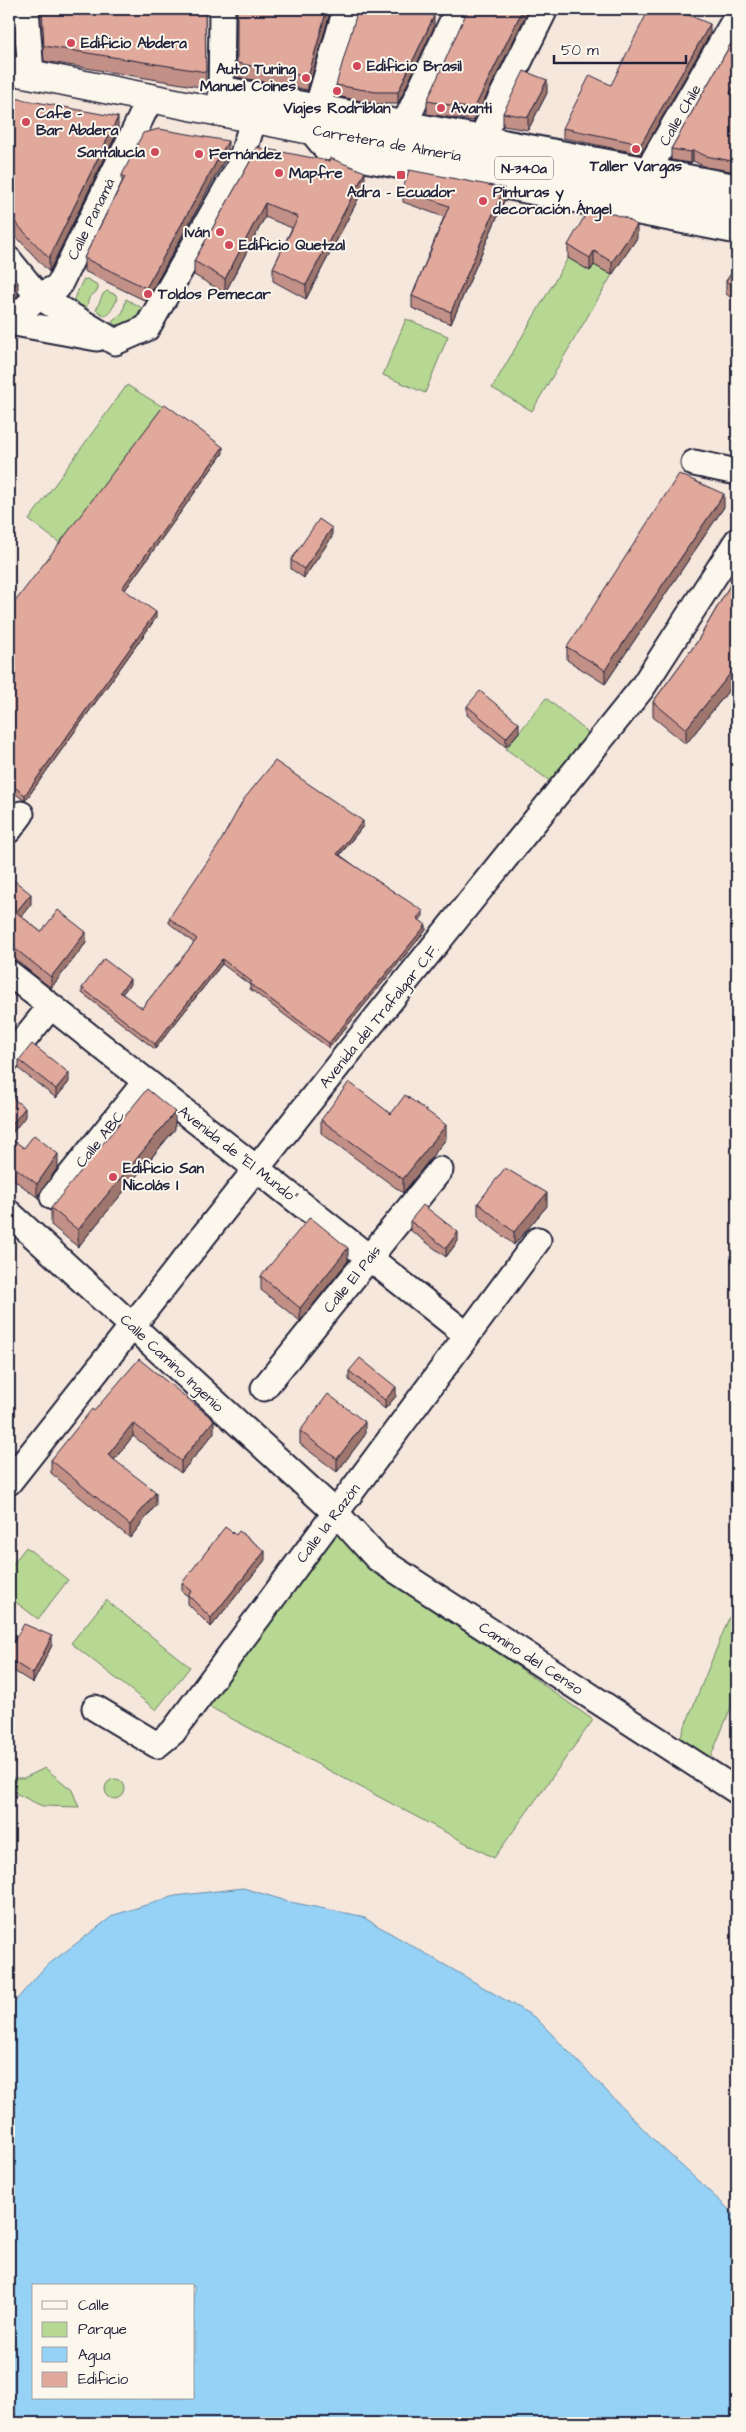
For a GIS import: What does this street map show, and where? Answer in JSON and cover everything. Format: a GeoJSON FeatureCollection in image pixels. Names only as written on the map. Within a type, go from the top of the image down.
{"type":"FeatureCollection","features":[{"type":"Feature","properties":{"kind":"highway","name":"Carretera de Almería"},"geometry":{"type":"LineString","coordinates":[[20,71],[151,97],[221,100],[254,118],[315,118],[395,144],[472,158],[642,179],[737,206]]}},
{"type":"Feature","properties":{"kind":"street"},"geometry":{"type":"LineString","coordinates":[[20,71],[26,9]]}},
{"type":"Feature","properties":{"kind":"street"},"geometry":{"type":"LineString","coordinates":[[222,9],[221,100],[642,179],[737,187]]}},
{"type":"Feature","properties":{"kind":"street"},"geometry":{"type":"LineString","coordinates":[[346,9],[315,118],[329,152],[737,231]]}},
{"type":"Feature","properties":{"kind":"street"},"geometry":{"type":"LineString","coordinates":[[395,144],[458,9]]}},
{"type":"Feature","properties":{"kind":"street"},"geometry":{"type":"LineString","coordinates":[[472,158],[545,9]]}},
{"type":"Feature","properties":{"kind":"street"},"geometry":{"type":"LineString","coordinates":[[724,9],[737,15]]}},
{"type":"Feature","properties":{"kind":"street","name":"Calle Chile"},"geometry":{"type":"LineString","coordinates":[[642,179],[737,15]]}},
{"type":"Feature","properties":{"kind":"street","name":"Calle Panamá"},"geometry":{"type":"LineString","coordinates":[[10,322],[38,296],[58,286],[151,97]]}},
{"type":"Feature","properties":{"kind":"street"},"geometry":{"type":"LineString","coordinates":[[10,322],[115,342],[147,328],[239,167],[254,118]]}},
{"type":"Feature","properties":{"kind":"street"},"geometry":{"type":"LineString","coordinates":[[9,260],[38,296],[115,342]]}},
{"type":"Feature","properties":{"kind":"street"},"geometry":{"type":"LineString","coordinates":[[694,463],[737,472]]}},
{"type":"Feature","properties":{"kind":"street","name":"Avenida del Trafalgar C.F."},"geometry":{"type":"LineString","coordinates":[[9,1482],[336,1068],[642,688],[737,541]]}},
{"type":"Feature","properties":{"kind":"street","name":"Avenida de \"El Mundo\""},"geometry":{"type":"LineString","coordinates":[[9,973],[467,1335]]}},
{"type":"Feature","properties":{"kind":"street"},"geometry":{"type":"LineString","coordinates":[[9,1058],[51,1006]]}},
{"type":"Feature","properties":{"kind":"street","name":"Calle ABC"},"geometry":{"type":"LineString","coordinates":[[53,1198],[146,1081]]}},
{"type":"Feature","properties":{"kind":"street","name":"Calle El País"},"geometry":{"type":"LineString","coordinates":[[264,1388],[440,1170]]}},
{"type":"Feature","properties":{"kind":"street","name":"Calle Camino Ingenio"},"geometry":{"type":"LineString","coordinates":[[9,1213],[336,1512]]}},
{"type":"Feature","properties":{"kind":"street","name":"Calle la Razón"},"geometry":{"type":"LineString","coordinates":[[95,1708],[157,1745],[168,1736],[538,1240]]}},
{"type":"Feature","properties":{"kind":"street","name":"Camino del Censo"},"geometry":{"type":"LineString","coordinates":[[336,1512],[377,1558],[737,1791]]}},
{"type":"Feature","properties":{"kind":"green space"},"geometry":{"type":"Polygon","coordinates":[[[568,258],[590,271],[594,265],[612,275],[532,411],[492,388],[568,258]]]}},
{"type":"Feature","properties":{"kind":"green space"},"geometry":{"type":"Polygon","coordinates":[[[87,279],[98,285],[98,290],[89,298],[86,309],[73,301],[83,280],[87,279]]]}},
{"type":"Feature","properties":{"kind":"green space"},"geometry":{"type":"Polygon","coordinates":[[[107,291],[116,295],[117,300],[109,314],[105,316],[96,310],[103,294],[107,291]]]}},
{"type":"Feature","properties":{"kind":"green space"},"geometry":{"type":"Polygon","coordinates":[[[126,299],[142,308],[132,323],[115,325],[112,322],[123,312],[126,299]]]}},
{"type":"Feature","properties":{"kind":"green space"},"geometry":{"type":"Polygon","coordinates":[[[406,319],[448,336],[425,393],[383,375],[406,319]]]}},
{"type":"Feature","properties":{"kind":"green space"},"geometry":{"type":"Polygon","coordinates":[[[127,385],[163,407],[61,544],[29,520],[127,385]]]}},
{"type":"Feature","properties":{"kind":"green space"},"geometry":{"type":"Polygon","coordinates":[[[546,698],[591,735],[551,782],[506,749],[546,698]]]}},
{"type":"Feature","properties":{"kind":"green space"},"geometry":{"type":"Polygon","coordinates":[[[335,1531],[372,1563],[593,1720],[494,1858],[206,1705],[335,1531]]]}},
{"type":"Feature","properties":{"kind":"green space"},"geometry":{"type":"Polygon","coordinates":[[[26,1547],[68,1580],[38,1619],[9,1597],[9,1569],[26,1547]]]}},
{"type":"Feature","properties":{"kind":"green space"},"geometry":{"type":"Polygon","coordinates":[[[737,1598],[737,1693],[709,1761],[679,1741],[737,1598]]]}},
{"type":"Feature","properties":{"kind":"green space"},"geometry":{"type":"Polygon","coordinates":[[[106,1600],[190,1667],[156,1710],[71,1643],[106,1600]]]}},
{"type":"Feature","properties":{"kind":"green space"},"geometry":{"type":"Polygon","coordinates":[[[45,1768],[72,1790],[79,1807],[42,1806],[9,1790],[9,1778],[24,1778],[45,1768]]]}},
{"type":"Feature","properties":{"kind":"green space"},"geometry":{"type":"Polygon","coordinates":[[[115,1779],[122,1782],[125,1789],[122,1796],[115,1799],[108,1796],[105,1789],[108,1782],[115,1779]]]}},
{"type":"Feature","properties":{"kind":"water"},"geometry":{"type":"Polygon","coordinates":[[[243,1888],[290,1902],[361,1916],[536,2018],[655,2141],[737,2217],[737,2423],[9,2423],[9,2014],[17,1999],[45,1967],[114,1915],[175,1896],[243,1888]]]}},
{"type":"Feature","properties":{"kind":"building"},"geometry":{"type":"Polygon","coordinates":[[[9,9],[14,9],[15,33],[10,36],[9,36],[9,9]]]}},
{"type":"Feature","properties":{"kind":"building"},"geometry":{"type":"Polygon","coordinates":[[[42,9],[205,9],[206,72],[44,46],[42,9]]]}},
{"type":"Feature","properties":{"kind":"building"},"geometry":{"type":"Polygon","coordinates":[[[237,9],[327,9],[308,77],[237,63],[237,9]]]}},
{"type":"Feature","properties":{"kind":"building"},"geometry":{"type":"Polygon","coordinates":[[[358,9],[417,9],[434,16],[398,92],[376,92],[336,85],[358,9]]]}},
{"type":"Feature","properties":{"kind":"building"},"geometry":{"type":"Polygon","coordinates":[[[468,9],[523,9],[474,109],[427,101],[468,9]]]}},
{"type":"Feature","properties":{"kind":"building"},"geometry":{"type":"Polygon","coordinates":[[[649,9],[674,9],[710,24],[641,144],[563,128],[590,75],[611,85],[649,9]]]}},
{"type":"Feature","properties":{"kind":"building"},"geometry":{"type":"Polygon","coordinates":[[[737,33],[737,81],[730,93],[737,97],[737,162],[706,156],[693,150],[691,152],[671,149],[737,33]]]}},
{"type":"Feature","properties":{"kind":"building"},"geometry":{"type":"Polygon","coordinates":[[[524,71],[547,80],[528,117],[503,113],[524,71]]]}},
{"type":"Feature","properties":{"kind":"building"},"geometry":{"type":"Polygon","coordinates":[[[9,97],[118,117],[49,258],[9,216],[9,97]]]}},
{"type":"Feature","properties":{"kind":"building"},"geometry":{"type":"Polygon","coordinates":[[[159,129],[228,141],[146,288],[84,258],[125,177],[122,175],[143,133],[159,129]]]}},
{"type":"Feature","properties":{"kind":"building"},"geometry":{"type":"Polygon","coordinates":[[[256,147],[329,161],[330,158],[365,172],[306,285],[273,268],[298,217],[265,203],[225,279],[194,261],[251,160],[256,147]]]}},
{"type":"Feature","properties":{"kind":"building"},"geometry":{"type":"Polygon","coordinates":[[[409,170],[504,188],[451,312],[412,296],[449,206],[403,189],[409,170]]]}},
{"type":"Feature","properties":{"kind":"building"},"geometry":{"type":"Polygon","coordinates":[[[590,207],[626,218],[637,225],[612,262],[594,251],[590,258],[568,245],[590,207]]]}},
{"type":"Feature","properties":{"kind":"building"},"geometry":{"type":"Polygon","coordinates":[[[737,265],[737,289],[726,281],[737,265]]]}},
{"type":"Feature","properties":{"kind":"building"},"geometry":{"type":"Polygon","coordinates":[[[9,275],[18,282],[9,289],[9,275]]]}},
{"type":"Feature","properties":{"kind":"building"},"geometry":{"type":"Polygon","coordinates":[[[165,404],[223,447],[122,588],[156,612],[25,795],[9,783],[9,599],[14,603],[165,404]]]}},
{"type":"Feature","properties":{"kind":"building"},"geometry":{"type":"Polygon","coordinates":[[[679,474],[724,494],[605,670],[567,647],[679,474]]]}},
{"type":"Feature","properties":{"kind":"building"},"geometry":{"type":"Polygon","coordinates":[[[319,519],[332,528],[304,569],[291,560],[319,519]]]}},
{"type":"Feature","properties":{"kind":"building"},"geometry":{"type":"Polygon","coordinates":[[[737,573],[737,665],[686,729],[653,702],[697,642],[737,573]]]}},
{"type":"Feature","properties":{"kind":"building"},"geometry":{"type":"Polygon","coordinates":[[[480,691],[519,723],[506,738],[467,706],[480,691]]]}},
{"type":"Feature","properties":{"kind":"building"},"geometry":{"type":"Polygon","coordinates":[[[275,761],[363,821],[337,854],[423,911],[417,918],[426,925],[329,1043],[250,984],[252,982],[222,959],[155,1044],[82,988],[104,959],[130,979],[120,992],[142,1008],[197,939],[169,918],[218,846],[244,799],[275,761]]]}},
{"type":"Feature","properties":{"kind":"building"},"geometry":{"type":"Polygon","coordinates":[[[10,877],[31,894],[16,912],[41,932],[58,910],[86,932],[51,977],[18,951],[9,949],[10,877]]]}},
{"type":"Feature","properties":{"kind":"building"},"geometry":{"type":"Polygon","coordinates":[[[32,1044],[69,1073],[56,1089],[19,1060],[32,1044]]]}},
{"type":"Feature","properties":{"kind":"building"},"geometry":{"type":"Polygon","coordinates":[[[349,1082],[391,1114],[405,1095],[446,1125],[403,1179],[321,1120],[349,1082]]]}},
{"type":"Feature","properties":{"kind":"building","name":"Edificio San Nicolás I"},"geometry":{"type":"Polygon","coordinates":[[[147,1089],[175,1112],[78,1230],[51,1208],[147,1089]]]}},
{"type":"Feature","properties":{"kind":"building"},"geometry":{"type":"Polygon","coordinates":[[[9,1095],[25,1108],[9,1128],[9,1095]]]}},
{"type":"Feature","properties":{"kind":"building"},"geometry":{"type":"Polygon","coordinates":[[[34,1135],[58,1154],[37,1184],[9,1163],[9,1144],[12,1139],[24,1148],[34,1135]]]}},
{"type":"Feature","properties":{"kind":"building"},"geometry":{"type":"Polygon","coordinates":[[[505,1168],[547,1193],[514,1232],[478,1203],[505,1168]]]}},
{"type":"Feature","properties":{"kind":"building"},"geometry":{"type":"Polygon","coordinates":[[[423,1205],[458,1232],[446,1248],[410,1221],[423,1205]]]}},
{"type":"Feature","properties":{"kind":"building"},"geometry":{"type":"Polygon","coordinates":[[[310,1217],[348,1248],[300,1308],[261,1276],[310,1217]]]}},
{"type":"Feature","properties":{"kind":"building"},"geometry":{"type":"Polygon","coordinates":[[[360,1358],[396,1387],[385,1400],[349,1371],[360,1358]]]}},
{"type":"Feature","properties":{"kind":"building"},"geometry":{"type":"Polygon","coordinates":[[[139,1359],[214,1420],[181,1461],[133,1423],[108,1455],[156,1492],[130,1525],[51,1460],[92,1409],[94,1411],[139,1359]]]}},
{"type":"Feature","properties":{"kind":"building"},"geometry":{"type":"Polygon","coordinates":[[[328,1394],[365,1422],[337,1459],[300,1431],[328,1394]]]}},
{"type":"Feature","properties":{"kind":"building"},"geometry":{"type":"Polygon","coordinates":[[[225,1527],[236,1535],[239,1531],[265,1551],[211,1618],[188,1595],[192,1591],[182,1583],[225,1527]]]}},
{"type":"Feature","properties":{"kind":"building"},"geometry":{"type":"Polygon","coordinates":[[[24,1624],[52,1636],[33,1674],[9,1659],[9,1650],[24,1624]]]}},
{"type":"Feature","properties":{"kind":"place","name":"Edificio Abdera"},"geometry":{"type":"Point","coordinates":[71,43]}},
{"type":"Feature","properties":{"kind":"place","name":"Edificio Brasil"},"geometry":{"type":"Point","coordinates":[357,66]}},
{"type":"Feature","properties":{"kind":"place","name":"Auto Tuning Manuel Coines"},"geometry":{"type":"Point","coordinates":[306,78]}},
{"type":"Feature","properties":{"kind":"place","name":"Viajes Rodriblan"},"geometry":{"type":"Point","coordinates":[337,91]}},
{"type":"Feature","properties":{"kind":"place","name":"Avanti"},"geometry":{"type":"Point","coordinates":[441,108]}},
{"type":"Feature","properties":{"kind":"place","name":"Cafe - Bar Abdera"},"geometry":{"type":"Point","coordinates":[26,122]}},
{"type":"Feature","properties":{"kind":"place","name":"Taller Vargas"},"geometry":{"type":"Point","coordinates":[636,149]}},
{"type":"Feature","properties":{"kind":"place","name":"Santalucía"},"geometry":{"type":"Point","coordinates":[155,152]}},
{"type":"Feature","properties":{"kind":"place","name":"Fernández"},"geometry":{"type":"Point","coordinates":[199,154]}},
{"type":"Feature","properties":{"kind":"place","name":"Mapfre"},"geometry":{"type":"Point","coordinates":[279,173]}},
{"type":"Feature","properties":{"kind":"place","name":"Adra - Ecuador"},"geometry":{"type":"Point","coordinates":[401,175]}},
{"type":"Feature","properties":{"kind":"place","name":"Pinturas y decoración Ángel"},"geometry":{"type":"Point","coordinates":[483,201]}},
{"type":"Feature","properties":{"kind":"place","name":"Iván"},"geometry":{"type":"Point","coordinates":[220,232]}},
{"type":"Feature","properties":{"kind":"place","name":"Edificio Quetzal"},"geometry":{"type":"Point","coordinates":[229,245]}},
{"type":"Feature","properties":{"kind":"place","name":"Toldos Pemecar"},"geometry":{"type":"Point","coordinates":[148,294]}},
{"type":"Feature","properties":{"kind":"place","name":"Edificio San Nicolás I"},"geometry":{"type":"Point","coordinates":[113,1177]}}]}
